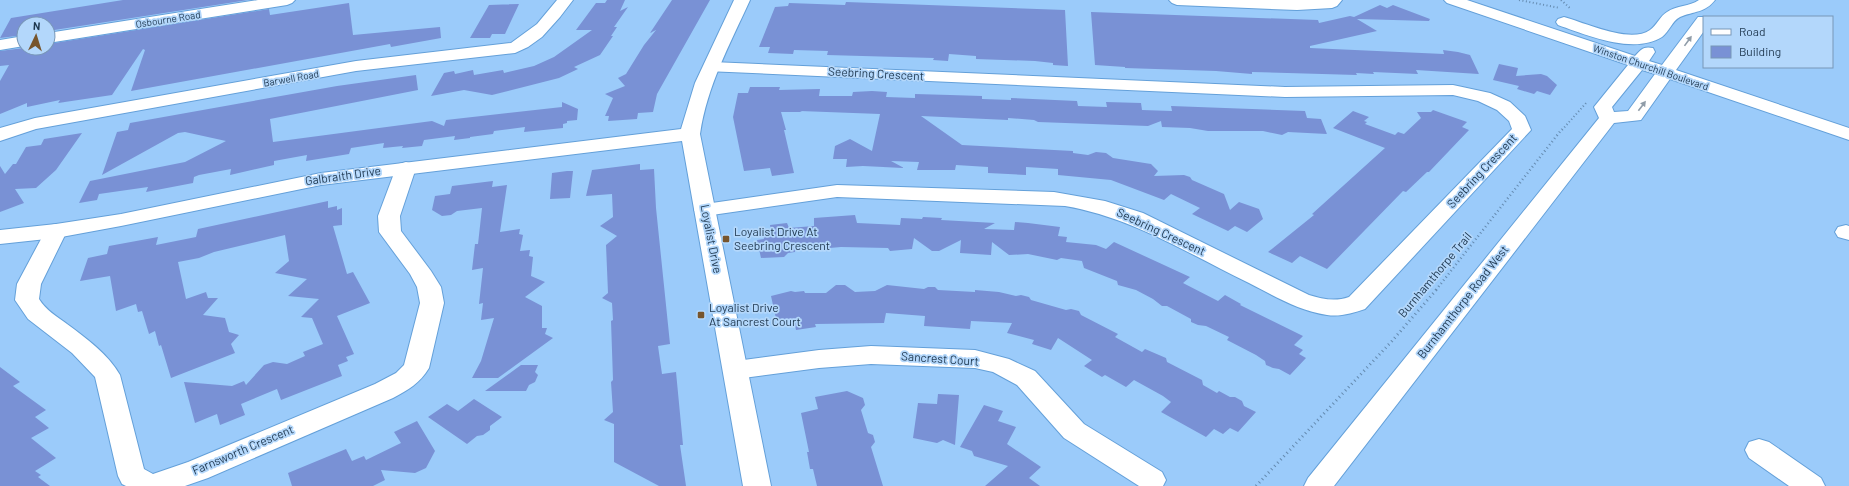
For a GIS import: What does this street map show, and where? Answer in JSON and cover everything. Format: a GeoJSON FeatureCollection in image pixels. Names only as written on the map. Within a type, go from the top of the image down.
{"type":"FeatureCollection","features":[{"type":"Feature","properties":{"kind":"street","name":"Osbourne Road"},"geometry":{"type":"LineString","coordinates":[[56,37],[287,0]]}},
{"type":"Feature","properties":{"kind":"street","name":"Barwell Road"},"geometry":{"type":"LineString","coordinates":[[0,135],[35,124],[356,66],[515,48],[526,43],[538,32],[565,0]]}},
{"type":"Feature","properties":{"kind":"street","name":"Loyalist Drive"},"geometry":{"type":"LineString","coordinates":[[742,0],[700,91],[692,120],[690,134],[757,486]]}},
{"type":"Feature","properties":{"kind":"street"},"geometry":{"type":"LineString","coordinates":[[1176,0],[1297,5],[1332,3],[1334,0]]}},
{"type":"Feature","properties":{"kind":"street","name":"Winston Churchill Boulevard"},"geometry":{"type":"LineString","coordinates":[[1452,0],[1642,58]]}},
{"type":"Feature","properties":{"kind":"street","name":"Winston Churchill Boulevard"},"geometry":{"type":"LineString","coordinates":[[1485,0],[1849,134]]}},
{"type":"Feature","properties":{"kind":"street"},"geometry":{"type":"LineString","coordinates":[[1502,6],[1514,5],[1606,35],[1634,38],[1648,36],[1657,32],[1672,15],[1678,12],[1705,11]]}},
{"type":"Feature","properties":{"kind":"street"},"geometry":{"type":"LineString","coordinates":[[1678,12],[1603,107],[1608,118],[1634,116],[1669,68],[1705,11]]}},
{"type":"Feature","properties":{"kind":"street"},"geometry":{"type":"LineString","coordinates":[[0,45],[16,42]]}},
{"type":"Feature","properties":{"kind":"street","name":"Seebring Crescent"},"geometry":{"type":"LineString","coordinates":[[705,210],[837,191],[1054,198],[1107,207],[1135,218],[1301,300],[1321,307],[1345,309],[1357,303],[1522,130],[1520,121],[1511,111],[1494,100],[1473,93],[1453,90],[1285,92],[712,67]]}},
{"type":"Feature","properties":{"kind":"street","name":"Winston Churchill Boulevard"},"geometry":{"type":"LineString","coordinates":[[1669,68],[1849,122]]}},
{"type":"Feature","properties":{"kind":"street","name":"Burnhamthorpe Road West"},"geometry":{"type":"LineString","coordinates":[[1318,486],[1608,118]]}},
{"type":"Feature","properties":{"kind":"street","name":"Galbraith Drive"},"geometry":{"type":"LineString","coordinates":[[0,237],[56,231],[121,220],[321,179],[690,134]]}},
{"type":"Feature","properties":{"kind":"street","name":"Farnsworth Crescent"},"geometry":{"type":"LineString","coordinates":[[56,231],[29,284],[27,300],[36,313],[82,347],[107,375],[132,476],[151,486],[198,470],[384,390],[405,380],[416,368],[432,303],[429,287],[420,271],[390,232],[389,216],[406,168]]}},
{"type":"Feature","properties":{"kind":"street","name":"Sancrest Court"},"geometry":{"type":"LineString","coordinates":[[736,370],[820,359],[871,355],[975,359],[1000,365],[1026,378],[1074,431],[1152,480]]}},
{"type":"Feature","properties":{"kind":"street"},"geometry":{"type":"LineString","coordinates":[[1759,450],[1811,486]]}},
{"type":"Feature","properties":{"kind":"path"},"geometry":{"type":"LineString","coordinates":[[1561,0],[1572,9]]}},
{"type":"Feature","properties":{"kind":"path","name":"Burnhamthorpe Trail"},"geometry":{"type":"LineString","coordinates":[[1256,486],[1392,341],[1449,275],[1571,118],[1590,98]]}},
{"type":"Feature","properties":{"kind":"building"},"geometry":{"type":"Polygon","coordinates":[[[123,0],[248,0],[56,30],[56,16],[23,16],[123,0]]]}},
{"type":"Feature","properties":{"kind":"building"},"geometry":{"type":"Polygon","coordinates":[[[607,0],[625,0],[620,11],[628,7],[614,27],[617,27],[611,36],[613,36],[600,55],[574,67],[578,69],[559,78],[492,95],[464,90],[431,96],[444,73],[454,71],[455,74],[473,70],[474,75],[503,70],[504,73],[534,66],[554,57],[592,30],[576,30],[596,3],[605,3],[607,0]]]}},
{"type":"Feature","properties":{"kind":"building"},"geometry":{"type":"Polygon","coordinates":[[[672,0],[710,0],[657,94],[653,112],[638,113],[637,119],[608,121],[609,116],[605,116],[613,98],[605,94],[625,86],[618,78],[626,74],[644,45],[656,30],[650,33],[672,0]]]}},
{"type":"Feature","properties":{"kind":"building"},"geometry":{"type":"Polygon","coordinates":[[[846,2],[1065,10],[1068,66],[1053,65],[1053,63],[1035,61],[976,59],[976,56],[949,54],[948,61],[933,60],[934,58],[827,55],[828,51],[794,50],[793,54],[768,53],[770,47],[759,47],[775,7],[788,6],[789,3],[845,5],[846,2]]]}},
{"type":"Feature","properties":{"kind":"building"},"geometry":{"type":"Polygon","coordinates":[[[349,3],[353,35],[440,27],[441,38],[391,47],[390,44],[131,91],[145,50],[143,49],[112,95],[58,103],[60,100],[27,107],[27,103],[0,114],[0,81],[9,65],[0,66],[0,51],[16,49],[16,56],[56,56],[56,43],[269,9],[270,15],[349,3]]]}},
{"type":"Feature","properties":{"kind":"building"},"geometry":{"type":"Polygon","coordinates":[[[519,4],[505,34],[492,34],[490,38],[470,38],[489,5],[519,4]]]}},
{"type":"Feature","properties":{"kind":"building"},"geometry":{"type":"Polygon","coordinates":[[[1380,5],[1387,8],[1393,5],[1430,19],[1429,21],[1357,19],[1377,31],[1310,46],[1310,48],[1444,54],[1443,50],[1458,52],[1470,55],[1479,74],[1416,70],[1418,74],[1373,72],[1374,74],[1356,73],[1357,75],[1252,72],[1252,74],[1216,71],[1125,68],[1095,65],[1091,12],[1318,20],[1319,23],[1350,16],[1354,17],[1380,5]]]}},
{"type":"Feature","properties":{"kind":"building"},"geometry":{"type":"Polygon","coordinates":[[[16,17],[16,36],[0,38],[11,18],[16,17]]]}},
{"type":"Feature","properties":{"kind":"building"},"geometry":{"type":"Polygon","coordinates":[[[1499,64],[1518,68],[1516,76],[1541,74],[1547,76],[1557,85],[1550,95],[1537,91],[1534,94],[1517,89],[1519,86],[1493,80],[1499,64]]]}},
{"type":"Feature","properties":{"kind":"building"},"geometry":{"type":"Polygon","coordinates":[[[416,75],[418,90],[270,119],[273,142],[432,121],[444,126],[446,120],[562,107],[562,102],[578,109],[577,120],[567,121],[567,123],[563,124],[563,128],[524,132],[525,127],[494,131],[493,134],[470,138],[454,140],[455,136],[424,140],[422,146],[402,148],[403,146],[383,148],[384,143],[351,148],[349,154],[306,161],[307,155],[274,161],[274,165],[230,175],[231,169],[199,175],[194,177],[193,183],[146,192],[148,187],[99,194],[97,200],[79,203],[90,181],[185,162],[226,141],[185,132],[178,133],[102,175],[117,132],[128,130],[130,123],[337,86],[416,75]]]}},
{"type":"Feature","properties":{"kind":"building"},"geometry":{"type":"Polygon","coordinates":[[[750,87],[780,87],[779,90],[820,89],[819,96],[852,96],[853,92],[872,91],[887,92],[886,97],[915,98],[915,94],[982,96],[982,99],[1011,100],[1011,98],[1077,101],[1078,106],[1107,107],[1106,102],[1141,103],[1142,110],[1172,111],[1171,106],[1305,111],[1307,118],[1321,119],[1327,134],[1288,132],[1282,135],[1263,131],[1208,131],[1190,128],[1162,127],[1161,121],[1148,126],[1038,122],[1034,120],[1008,118],[1008,120],[921,116],[962,145],[1073,151],[1073,153],[1088,155],[1096,152],[1106,153],[1113,158],[1151,164],[1158,171],[1154,176],[1184,175],[1190,177],[1192,180],[1224,194],[1230,210],[1239,202],[1259,209],[1263,219],[1247,232],[1235,226],[1228,231],[1192,214],[1200,208],[1171,194],[1164,200],[1111,180],[1058,175],[1058,169],[1026,167],[1026,175],[988,173],[988,167],[956,165],[955,170],[917,170],[919,162],[891,161],[904,168],[863,166],[846,167],[847,159],[833,159],[835,146],[850,139],[872,151],[880,114],[800,111],[802,112],[781,112],[794,173],[772,176],[770,168],[744,171],[733,117],[738,93],[748,93],[750,87]]]}},
{"type":"Feature","properties":{"kind":"building"},"geometry":{"type":"Polygon","coordinates":[[[1433,110],[1467,122],[1462,127],[1469,130],[1429,172],[1427,172],[1406,192],[1403,191],[1327,269],[1300,256],[1292,263],[1268,252],[1314,215],[1312,214],[1385,148],[1333,128],[1353,111],[1369,117],[1364,121],[1367,122],[1365,124],[1395,135],[1398,132],[1404,134],[1421,118],[1417,112],[1431,112],[1433,110]]]}},
{"type":"Feature","properties":{"kind":"building"},"geometry":{"type":"Polygon","coordinates":[[[82,133],[56,170],[36,188],[15,189],[24,203],[0,212],[0,166],[5,174],[13,164],[16,164],[26,147],[41,145],[44,139],[82,133]]]}},
{"type":"Feature","properties":{"kind":"building"},"geometry":{"type":"Polygon","coordinates":[[[640,164],[640,170],[654,169],[656,208],[670,344],[658,346],[662,374],[676,372],[683,445],[680,445],[686,486],[659,486],[614,462],[614,424],[604,420],[613,412],[611,382],[613,380],[611,321],[613,320],[612,303],[602,298],[608,293],[606,245],[617,236],[600,226],[613,217],[612,194],[586,196],[592,170],[640,164]]]}},
{"type":"Feature","properties":{"kind":"building"},"geometry":{"type":"Polygon","coordinates":[[[573,171],[570,198],[550,199],[552,173],[573,171]]]}},
{"type":"Feature","properties":{"kind":"building"},"geometry":{"type":"Polygon","coordinates":[[[493,181],[492,187],[507,185],[500,232],[520,229],[519,234],[523,235],[520,251],[530,250],[529,256],[533,257],[531,276],[545,282],[525,297],[542,306],[542,328],[547,328],[545,334],[553,338],[498,378],[472,378],[481,361],[494,318],[481,320],[483,303],[479,304],[483,268],[472,270],[475,244],[478,244],[482,208],[457,211],[451,215],[442,216],[432,210],[435,196],[450,194],[452,186],[493,181]]]}},
{"type":"Feature","properties":{"kind":"building"},"geometry":{"type":"Polygon","coordinates":[[[328,201],[328,208],[337,206],[337,210],[342,208],[342,225],[333,226],[347,274],[353,272],[370,303],[337,316],[354,354],[346,357],[348,361],[338,365],[342,376],[281,400],[277,389],[241,404],[245,415],[220,425],[217,414],[195,423],[184,382],[232,386],[244,381],[246,385],[264,365],[273,362],[287,364],[305,356],[303,352],[323,344],[312,318],[301,317],[319,299],[288,296],[307,279],[275,273],[289,261],[285,235],[214,252],[199,258],[178,262],[186,299],[206,292],[208,298],[218,298],[203,315],[225,318],[229,332],[239,335],[231,344],[235,353],[171,378],[155,331],[149,334],[142,311],[138,312],[136,304],[116,311],[110,276],[80,281],[88,258],[107,254],[109,246],[158,237],[156,245],[196,237],[198,229],[328,201]]]}},
{"type":"Feature","properties":{"kind":"building"},"geometry":{"type":"Polygon","coordinates":[[[855,215],[857,223],[900,225],[901,218],[922,219],[923,217],[942,218],[941,220],[995,223],[984,229],[1014,230],[1015,222],[1028,223],[1060,227],[1058,236],[1067,237],[1066,242],[1096,245],[1106,249],[1114,242],[1190,277],[1183,283],[1218,301],[1225,295],[1241,304],[1240,305],[1303,336],[1294,345],[1303,350],[1299,354],[1306,358],[1290,375],[1279,369],[1266,365],[1265,361],[1256,355],[1227,340],[1229,337],[1206,326],[1191,322],[1191,319],[1167,306],[1162,306],[1153,299],[1136,290],[1118,285],[1117,281],[1084,268],[1082,261],[1061,258],[1057,260],[1028,254],[1009,255],[992,242],[991,255],[960,253],[961,240],[939,251],[932,251],[914,238],[912,249],[890,251],[888,248],[841,247],[795,251],[788,253],[784,257],[761,258],[757,240],[764,239],[763,235],[772,234],[770,225],[787,223],[789,228],[814,226],[814,218],[855,215]]]}},
{"type":"Feature","properties":{"kind":"building"},"geometry":{"type":"Polygon","coordinates":[[[836,285],[845,285],[855,292],[875,291],[887,285],[924,289],[928,287],[935,287],[938,290],[975,292],[975,290],[999,292],[1016,296],[1021,295],[1029,297],[1031,300],[1066,310],[1071,309],[1079,311],[1081,315],[1118,334],[1115,337],[1142,352],[1145,349],[1166,358],[1167,362],[1202,380],[1203,385],[1217,393],[1219,391],[1230,397],[1235,397],[1242,401],[1244,406],[1256,412],[1238,432],[1230,428],[1223,434],[1214,429],[1206,437],[1161,412],[1171,402],[1163,396],[1134,380],[1126,387],[1105,375],[1102,377],[1084,366],[1092,360],[1058,338],[1051,350],[1032,344],[1034,340],[1007,333],[1012,323],[971,321],[970,329],[924,326],[925,316],[886,313],[884,323],[815,324],[816,327],[796,330],[794,320],[777,323],[771,296],[791,291],[826,293],[836,285]]]}},
{"type":"Feature","properties":{"kind":"building"},"geometry":{"type":"Polygon","coordinates":[[[521,365],[538,365],[535,372],[538,375],[535,382],[529,385],[526,391],[485,391],[521,365]]]}},
{"type":"Feature","properties":{"kind":"building"},"geometry":{"type":"Polygon","coordinates":[[[0,367],[20,382],[13,386],[46,410],[35,417],[49,428],[31,438],[56,458],[35,471],[41,475],[38,477],[50,486],[0,486],[0,367]]]}},
{"type":"Feature","properties":{"kind":"building"},"geometry":{"type":"Polygon","coordinates":[[[847,391],[863,398],[865,405],[861,410],[868,433],[873,435],[875,442],[871,447],[883,486],[817,486],[813,469],[810,469],[807,452],[809,452],[801,413],[818,409],[815,397],[847,391]]]}},
{"type":"Feature","properties":{"kind":"building"},"geometry":{"type":"Polygon","coordinates":[[[938,394],[959,395],[955,445],[943,440],[937,443],[913,438],[918,403],[937,404],[938,394]]]}},
{"type":"Feature","properties":{"kind":"building"},"geometry":{"type":"Polygon","coordinates":[[[474,399],[502,417],[490,426],[490,430],[483,435],[477,436],[467,444],[428,417],[447,404],[458,411],[474,399]]]}},
{"type":"Feature","properties":{"kind":"building"},"geometry":{"type":"Polygon","coordinates":[[[984,405],[1003,411],[998,421],[1016,427],[1007,444],[1041,467],[1029,478],[1040,486],[985,486],[1008,466],[974,456],[972,451],[960,447],[984,405]]]}},
{"type":"Feature","properties":{"kind":"building"},"geometry":{"type":"Polygon","coordinates":[[[417,421],[435,451],[426,468],[415,473],[381,470],[385,480],[373,486],[292,486],[288,473],[346,449],[352,461],[364,456],[366,460],[401,443],[394,432],[417,421]]]}},
{"type":"Feature","properties":{"kind":"place","name":"Loyalist Drive At Seebring Crescent"},"geometry":{"type":"Point","coordinates":[726,239]}},
{"type":"Feature","properties":{"kind":"place","name":"Loyalist Drive At Sancrest Court"},"geometry":{"type":"Point","coordinates":[701,315]}}]}
